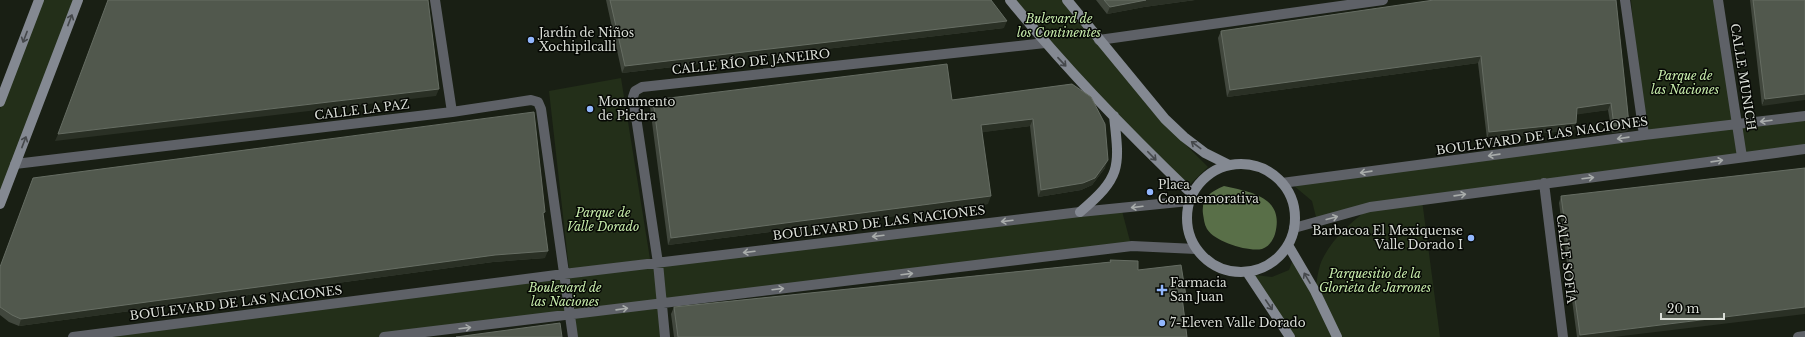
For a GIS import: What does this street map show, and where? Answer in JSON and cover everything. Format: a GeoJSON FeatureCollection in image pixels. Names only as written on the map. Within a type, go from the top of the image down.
{"type":"FeatureCollection","features":[{"type":"Feature","properties":{"kind":"street"},"geometry":{"type":"LineString","coordinates":[[0,102],[38,0]]}},
{"type":"Feature","properties":{"kind":"street"},"geometry":{"type":"LineString","coordinates":[[0,204],[78,0]]}},
{"type":"Feature","properties":{"kind":"street"},"geometry":{"type":"LineString","coordinates":[[435,0],[452,112]]}},
{"type":"Feature","properties":{"kind":"street"},"geometry":{"type":"LineString","coordinates":[[1010,0],[1045,43],[1191,198]]}},
{"type":"Feature","properties":{"kind":"street"},"geometry":{"type":"LineString","coordinates":[[1067,0],[1165,119],[1184,137],[1205,153],[1229,165]]}},
{"type":"Feature","properties":{"kind":"street"},"geometry":{"type":"LineString","coordinates":[[1099,40],[1383,0]]}},
{"type":"Feature","properties":{"kind":"street"},"geometry":{"type":"LineString","coordinates":[[1625,0],[1644,135]]}},
{"type":"Feature","properties":{"kind":"street","name":"CALLE MUNICH"},"geometry":{"type":"LineString","coordinates":[[1718,0],[1742,157]]}},
{"type":"Feature","properties":{"kind":"street","name":"CALLE RÍO DE JANEIRO"},"geometry":{"type":"LineString","coordinates":[[658,263],[632,97],[635,91],[642,86],[1045,43]]}},
{"type":"Feature","properties":{"kind":"street","name":"CALLE LA PAZ"},"geometry":{"type":"LineString","coordinates":[[16,164],[452,112],[531,100],[538,102],[542,109],[564,274]]}},
{"type":"Feature","properties":{"kind":"street"},"geometry":{"type":"LineString","coordinates":[[1080,212],[1099,195],[1110,182],[1117,167],[1118,150],[1114,116]]}},
{"type":"Feature","properties":{"kind":"street","name":"BOULEVARD DE LAS NACIONES"},"geometry":{"type":"LineString","coordinates":[[1282,184],[1644,135],[1805,116]]}},
{"type":"Feature","properties":{"kind":"street"},"geometry":{"type":"LineString","coordinates":[[1294,228],[1370,207],[1805,149]]}},
{"type":"Feature","properties":{"kind":"street"},"geometry":{"type":"LineString","coordinates":[[1244,164],[1258,167],[1271,174],[1282,184],[1290,197],[1294,212],[1294,228],[1288,246],[1268,265],[1247,272],[1236,273],[1213,265],[1196,249],[1189,234],[1186,218],[1191,198],[1198,184],[1207,176],[1218,169],[1229,165],[1244,164]]}},
{"type":"Feature","properties":{"kind":"street","name":"CALLE SOFÍA"},"geometry":{"type":"LineString","coordinates":[[1544,183],[1563,337]]}},
{"type":"Feature","properties":{"kind":"street","name":"BOULEVARD DE LAS NACIONES"},"geometry":{"type":"LineString","coordinates":[[72,337],[564,274],[1191,198]]}},
{"type":"Feature","properties":{"kind":"street"},"geometry":{"type":"LineString","coordinates":[[384,337],[570,316],[1132,246],[1196,249]]}},
{"type":"Feature","properties":{"kind":"street"},"geometry":{"type":"LineString","coordinates":[[1288,246],[1314,291],[1337,337]]}},
{"type":"Feature","properties":{"kind":"street"},"geometry":{"type":"LineString","coordinates":[[658,263],[665,337]]}},
{"type":"Feature","properties":{"kind":"street"},"geometry":{"type":"LineString","coordinates":[[1247,272],[1290,337]]}},
{"type":"Feature","properties":{"kind":"street"},"geometry":{"type":"LineString","coordinates":[[564,274],[573,337]]}},
{"type":"Feature","properties":{"kind":"street"},"geometry":{"type":"LineString","coordinates":[[1798,337],[1805,336]]}},
{"type":"Feature","properties":{"kind":"green space"},"geometry":{"type":"Polygon","coordinates":[[[41,0],[75,0],[0,199],[0,109],[41,0]]]}},
{"type":"Feature","properties":{"kind":"green space","name":"Bulevard de los Continentes"},"geometry":{"type":"Polygon","coordinates":[[[1012,0],[1065,0],[1154,113],[1208,167],[1186,188],[1012,0]]]}},
{"type":"Feature","properties":{"kind":"green space"},"geometry":{"type":"Polygon","coordinates":[[[1631,0],[1717,0],[1737,124],[1805,116],[1805,149],[1422,200],[1440,337],[1290,337],[1255,275],[1272,277],[1289,270],[1293,259],[1315,291],[1320,266],[1327,251],[1343,231],[1369,208],[1317,221],[1312,201],[1293,185],[1644,135],[1631,0]]]}},
{"type":"Feature","properties":{"kind":"green space","name":"Parque de Valle Dorado"},"geometry":{"type":"Polygon","coordinates":[[[621,78],[650,259],[569,269],[549,91],[621,78]]]}},
{"type":"Feature","properties":{"kind":"green space","name":"Boulevard de las Naciones"},"geometry":{"type":"Polygon","coordinates":[[[1122,211],[1131,245],[379,337],[74,337],[1122,211]]]}},
{"type":"Feature","properties":{"kind":"green space"},"geometry":{"type":"Polygon","coordinates":[[[662,304],[665,337],[573,337],[570,316],[662,304]]]}},
{"type":"Feature","properties":{"kind":"shaded area"},"geometry":{"type":"Polygon","coordinates":[[[1224,186],[1255,194],[1270,204],[1275,212],[1277,222],[1275,234],[1267,247],[1256,250],[1232,245],[1217,238],[1207,229],[1203,214],[1203,204],[1211,193],[1224,186]]]}},
{"type":"Feature","properties":{"kind":"building"},"geometry":{"type":"Polygon","coordinates":[[[108,0],[428,0],[439,89],[58,134],[108,0]]]}},
{"type":"Feature","properties":{"kind":"building"},"geometry":{"type":"Polygon","coordinates":[[[610,0],[991,0],[1007,21],[625,66],[610,0]]]}},
{"type":"Feature","properties":{"kind":"building"},"geometry":{"type":"Polygon","coordinates":[[[1104,0],[1146,0],[1110,7],[1104,0]]]}},
{"type":"Feature","properties":{"kind":"building"},"geometry":{"type":"Polygon","coordinates":[[[1434,0],[1616,0],[1629,124],[1614,126],[1611,103],[1577,108],[1576,123],[1489,132],[1481,56],[1230,90],[1221,31],[1434,0]]]}},
{"type":"Feature","properties":{"kind":"building"},"geometry":{"type":"Polygon","coordinates":[[[1753,0],[1805,0],[1805,94],[1765,99],[1753,0]]]}},
{"type":"Feature","properties":{"kind":"building"},"geometry":{"type":"Polygon","coordinates":[[[947,64],[952,100],[1072,84],[1091,97],[1105,124],[1108,160],[1095,178],[1083,183],[1041,190],[1033,119],[981,125],[991,196],[671,238],[653,100],[947,64]]]}},
{"type":"Feature","properties":{"kind":"building"},"geometry":{"type":"Polygon","coordinates":[[[534,112],[548,251],[495,255],[21,319],[0,307],[0,267],[33,178],[534,112]]]}},
{"type":"Feature","properties":{"kind":"building"},"geometry":{"type":"Polygon","coordinates":[[[1805,168],[1805,307],[1580,335],[1561,196],[1805,168]]]}},
{"type":"Feature","properties":{"kind":"building"},"geometry":{"type":"Polygon","coordinates":[[[1110,260],[1138,261],[1138,270],[1181,265],[1186,296],[1182,297],[1187,337],[678,337],[674,307],[1111,262],[1110,260]]]}},
{"type":"Feature","properties":{"kind":"building"},"geometry":{"type":"Polygon","coordinates":[[[560,323],[562,337],[456,337],[560,323]]]}},
{"type":"Feature","properties":{"kind":"place","name":"Jardín de Niños Xochipilcalli"},"geometry":{"type":"Point","coordinates":[531,40]}},
{"type":"Feature","properties":{"kind":"place","name":"Monumento de Piedra"},"geometry":{"type":"Point","coordinates":[590,109]}},
{"type":"Feature","properties":{"kind":"place","name":"Placa Conmemorativa"},"geometry":{"type":"Point","coordinates":[1150,192]}},
{"type":"Feature","properties":{"kind":"place","name":"Barbacoa El Mexiquense Valle Dorado I"},"geometry":{"type":"Point","coordinates":[1471,238]}},
{"type":"Feature","properties":{"kind":"place","name":"Farmacia San Juan"},"geometry":{"type":"Point","coordinates":[1162,290]}},
{"type":"Feature","properties":{"kind":"place","name":"7-Eleven Valle Dorado"},"geometry":{"type":"Point","coordinates":[1162,323]}},
{"type":"Feature","properties":{"kind":"park label","name":"Parque de las Naciones"},"geometry":{"type":"Point","coordinates":[1685,83]}},
{"type":"Feature","properties":{"kind":"park label","name":"Parquesitio de la Glorieta de Jarrones"},"geometry":{"type":"Point","coordinates":[1375,281]}}]}
